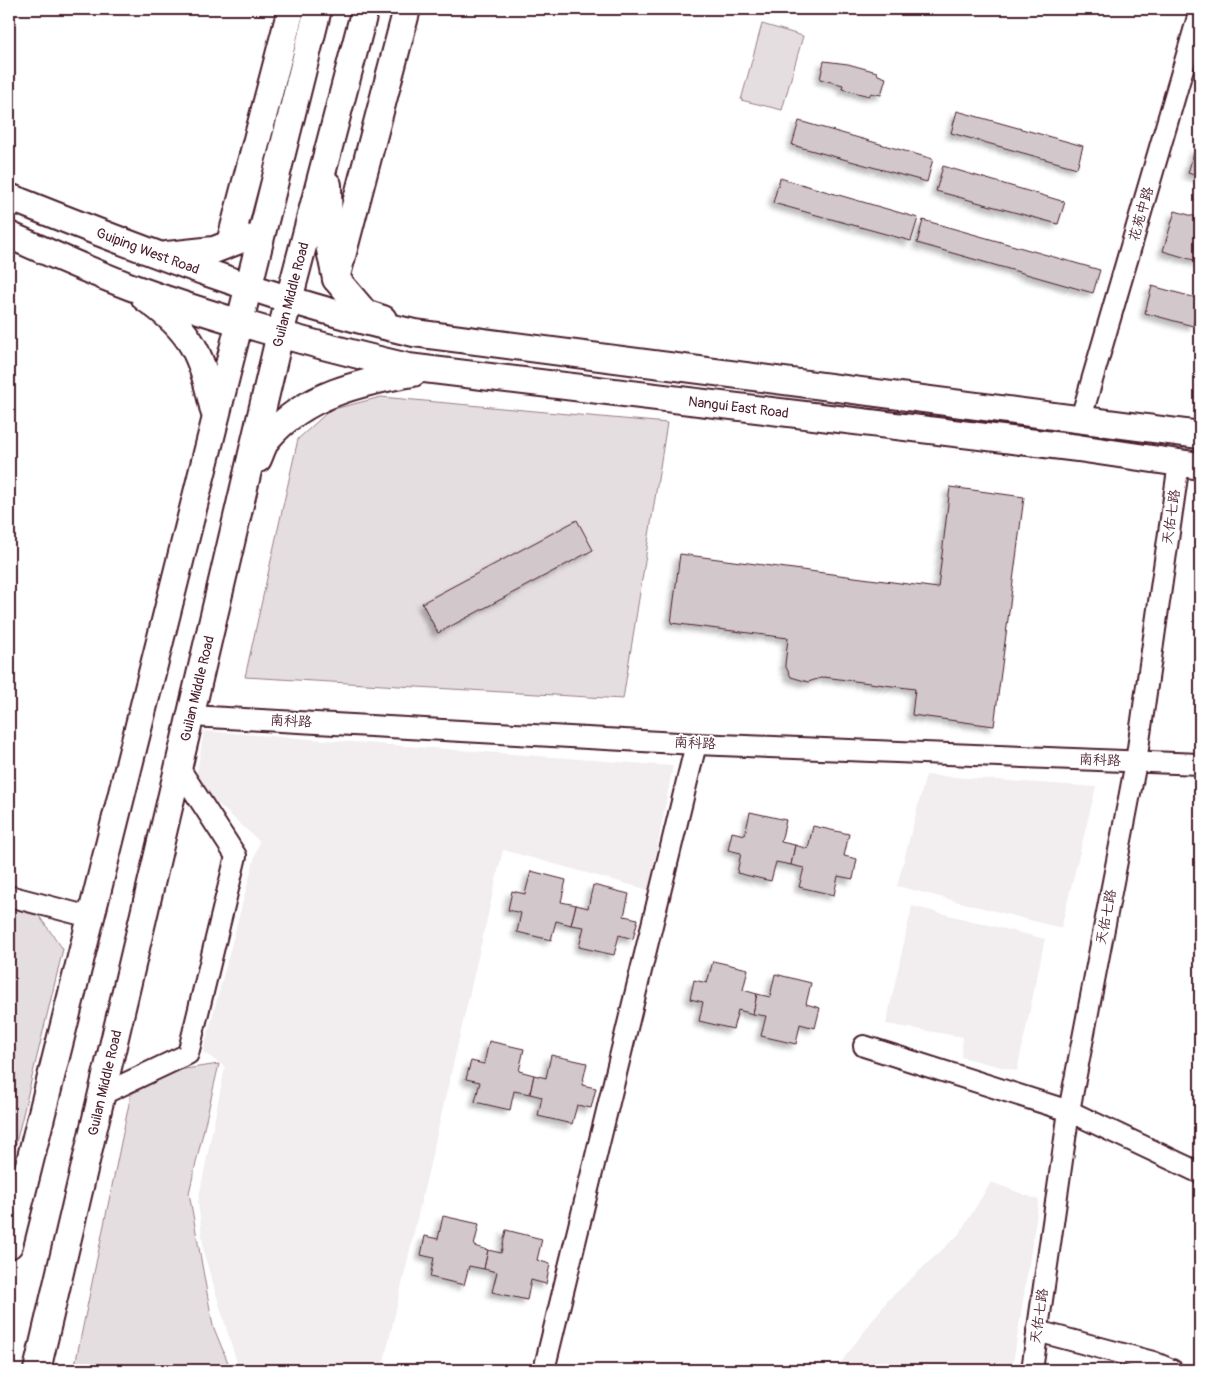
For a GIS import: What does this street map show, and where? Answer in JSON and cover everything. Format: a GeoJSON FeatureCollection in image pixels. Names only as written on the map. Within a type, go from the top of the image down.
{"type":"FeatureCollection","features":[{"type":"Feature","properties":{"kind":"main road"},"geometry":{"type":"LineString","coordinates":[[230,243],[291,9]]}},
{"type":"Feature","properties":{"kind":"main road"},"geometry":{"type":"LineString","coordinates":[[9,1245],[318,9]]}},
{"type":"Feature","properties":{"kind":"main road","name":"Guilan Middle Road"},"geometry":{"type":"LineString","coordinates":[[37,1370],[280,334],[365,9]]}},
{"type":"Feature","properties":{"kind":"main road"},"geometry":{"type":"LineString","coordinates":[[336,279],[407,9]]}},
{"type":"Feature","properties":{"kind":"main road"},"geometry":{"type":"LineString","coordinates":[[328,151],[329,245],[336,279],[365,312],[426,334]]}},
{"type":"Feature","properties":{"kind":"main road","name":"Guiping West Road"},"geometry":{"type":"LineString","coordinates":[[9,198],[159,255],[289,300]]}},
{"type":"Feature","properties":{"kind":"main road"},"geometry":{"type":"LineString","coordinates":[[159,255],[214,250],[248,237],[269,202]]}},
{"type":"Feature","properties":{"kind":"main road"},"geometry":{"type":"LineString","coordinates":[[9,235],[126,285],[280,334]]}},
{"type":"Feature","properties":{"kind":"main road"},"geometry":{"type":"LineString","coordinates":[[126,285],[168,314],[191,340],[206,374],[215,416]]}},
{"type":"Feature","properties":{"kind":"main road"},"geometry":{"type":"LineString","coordinates":[[289,300],[349,318],[426,334],[1082,418],[1200,435]]}},
{"type":"Feature","properties":{"kind":"main road","name":"Nangui East Road"},"geometry":{"type":"LineString","coordinates":[[280,334],[408,367],[1078,448],[1189,464]]}},
{"type":"Feature","properties":{"kind":"main road"},"geometry":{"type":"LineString","coordinates":[[244,487],[267,438],[299,410],[350,385],[431,370]]}},
{"type":"Feature","properties":{"kind":"main road"},"geometry":{"type":"LineString","coordinates":[[52,1370],[54,1302]]}},
{"type":"Feature","properties":{"kind":"street","name":"花苑中路"},"geometry":{"type":"LineString","coordinates":[[1082,418],[1200,10]]}},
{"type":"Feature","properties":{"kind":"street","name":"天佑七路"},"geometry":{"type":"LineString","coordinates":[[1032,1370],[1068,1111],[1136,762],[1189,464]]}},
{"type":"Feature","properties":{"kind":"street","name":"南科路"},"geometry":{"type":"LineString","coordinates":[[191,716],[696,744],[1200,764]]}},
{"type":"Feature","properties":{"kind":"street"},"geometry":{"type":"LineString","coordinates":[[544,1370],[696,744]]}},
{"type":"Feature","properties":{"kind":"street"},"geometry":{"type":"LineString","coordinates":[[103,1094],[188,1054],[236,856],[179,768]]}},
{"type":"Feature","properties":{"kind":"street"},"geometry":{"type":"LineString","coordinates":[[9,896],[90,917]]}},
{"type":"Feature","properties":{"kind":"street"},"geometry":{"type":"LineString","coordinates":[[864,1046],[1068,1111],[1200,1173]]}},
{"type":"Feature","properties":{"kind":"street"},"geometry":{"type":"LineString","coordinates":[[1037,1330],[1154,1362],[1172,1370]]}},
{"type":"Feature","properties":{"kind":"shaded area"},"geometry":{"type":"Polygon","coordinates":[[[762,24],[803,36],[782,110],[741,100],[762,24]]]}},
{"type":"Feature","properties":{"kind":"shaded area"},"geometry":{"type":"Polygon","coordinates":[[[381,397],[667,423],[623,699],[245,677],[298,439],[330,410],[381,397]]]}},
{"type":"Feature","properties":{"kind":"shaded area"},"geometry":{"type":"Polygon","coordinates":[[[204,731],[673,766],[649,890],[503,850],[382,1370],[239,1370],[204,1254],[198,1202],[225,1067],[203,1052],[259,841],[195,783],[204,731]]]}},
{"type":"Feature","properties":{"kind":"shaded area"},"geometry":{"type":"Polygon","coordinates":[[[926,775],[1096,787],[1061,928],[897,886],[926,775]]]}},
{"type":"Feature","properties":{"kind":"shaded area"},"geometry":{"type":"Polygon","coordinates":[[[912,906],[1045,939],[1017,1071],[961,1057],[963,1037],[886,1024],[912,906]]]}},
{"type":"Feature","properties":{"kind":"shaded area"},"geometry":{"type":"Polygon","coordinates":[[[9,908],[39,916],[63,949],[9,1172],[9,908]]]}},
{"type":"Feature","properties":{"kind":"shaded area"},"geometry":{"type":"Polygon","coordinates":[[[219,1064],[189,1193],[213,1326],[231,1370],[74,1370],[131,1094],[178,1070],[219,1064]]]}},
{"type":"Feature","properties":{"kind":"shaded area"},"geometry":{"type":"Polygon","coordinates":[[[991,1182],[1039,1200],[1012,1370],[835,1370],[888,1300],[959,1234],[991,1182]]]}},
{"type":"Feature","properties":{"kind":"building"},"geometry":{"type":"Polygon","coordinates":[[[824,61],[848,64],[877,72],[878,75],[886,78],[881,95],[871,93],[869,96],[842,89],[843,85],[820,79],[824,61]]]}},
{"type":"Feature","properties":{"kind":"building"},"geometry":{"type":"Polygon","coordinates":[[[957,111],[1083,146],[1077,168],[951,133],[957,111]]]}},
{"type":"Feature","properties":{"kind":"building"},"geometry":{"type":"Polygon","coordinates":[[[799,121],[933,159],[927,182],[792,145],[799,121]]]}},
{"type":"Feature","properties":{"kind":"building"},"geometry":{"type":"Polygon","coordinates":[[[1195,149],[1200,150],[1200,177],[1188,173],[1195,149]]]}},
{"type":"Feature","properties":{"kind":"building"},"geometry":{"type":"Polygon","coordinates":[[[943,166],[1065,202],[1058,224],[936,191],[943,166]]]}},
{"type":"Feature","properties":{"kind":"building"},"geometry":{"type":"Polygon","coordinates":[[[780,178],[918,218],[911,241],[773,203],[780,178]]]}},
{"type":"Feature","properties":{"kind":"building"},"geometry":{"type":"Polygon","coordinates":[[[1175,211],[1200,218],[1200,262],[1163,251],[1175,211]]]}},
{"type":"Feature","properties":{"kind":"building"},"geometry":{"type":"Polygon","coordinates":[[[923,220],[1100,270],[1093,293],[917,243],[923,220]]]}},
{"type":"Feature","properties":{"kind":"building"},"geometry":{"type":"Polygon","coordinates":[[[1152,286],[1200,299],[1193,326],[1145,313],[1152,286]]]}},
{"type":"Feature","properties":{"kind":"building"},"geometry":{"type":"Polygon","coordinates":[[[950,487],[1024,497],[994,726],[912,715],[915,689],[824,677],[808,682],[791,677],[785,665],[788,638],[671,623],[680,554],[938,588],[950,487]]]}},
{"type":"Feature","properties":{"kind":"building"},"geometry":{"type":"Polygon","coordinates":[[[577,520],[593,550],[438,633],[422,603],[577,520]]]}},
{"type":"Feature","properties":{"kind":"building"},"geometry":{"type":"Polygon","coordinates":[[[750,812],[786,820],[781,842],[795,845],[791,865],[776,862],[771,881],[737,873],[741,853],[728,850],[732,832],[745,835],[750,812]]]}},
{"type":"Feature","properties":{"kind":"building"},"geometry":{"type":"Polygon","coordinates":[[[813,826],[849,834],[844,856],[857,859],[853,879],[838,876],[834,895],[799,887],[804,868],[791,865],[795,845],[808,849],[813,826]]]}},
{"type":"Feature","properties":{"kind":"building"},"geometry":{"type":"Polygon","coordinates":[[[531,871],[566,880],[561,902],[576,905],[571,925],[556,921],[551,940],[517,932],[521,913],[508,910],[512,891],[525,894],[531,871]]]}},
{"type":"Feature","properties":{"kind":"building"},"geometry":{"type":"Polygon","coordinates":[[[593,885],[629,894],[624,916],[638,919],[633,939],[619,935],[614,955],[579,947],[584,927],[571,925],[576,905],[588,908],[593,885]]]}},
{"type":"Feature","properties":{"kind":"building"},"geometry":{"type":"Polygon","coordinates":[[[713,961],[748,969],[743,990],[757,994],[753,1014],[738,1010],[733,1029],[699,1021],[703,1002],[690,999],[694,980],[707,983],[713,961]]]}},
{"type":"Feature","properties":{"kind":"building"},"geometry":{"type":"Polygon","coordinates":[[[775,974],[811,983],[806,1004],[820,1008],[815,1028],[800,1024],[796,1044],[761,1036],[766,1016],[753,1014],[757,994],[770,997],[775,974]]]}},
{"type":"Feature","properties":{"kind":"building"},"geometry":{"type":"Polygon","coordinates":[[[489,1041],[524,1049],[519,1071],[534,1075],[530,1094],[514,1091],[510,1110],[475,1102],[480,1082],[466,1079],[471,1061],[484,1064],[489,1041]]]}},
{"type":"Feature","properties":{"kind":"building"},"geometry":{"type":"Polygon","coordinates":[[[551,1055],[587,1063],[582,1085],[596,1088],[591,1108],[577,1105],[572,1124],[538,1116],[542,1097],[530,1094],[534,1075],[546,1078],[551,1055]]]}},
{"type":"Feature","properties":{"kind":"building"},"geometry":{"type":"Polygon","coordinates":[[[443,1216],[479,1224],[474,1246],[488,1250],[484,1269],[469,1266],[464,1285],[430,1277],[434,1258],[421,1255],[425,1236],[438,1239],[443,1216]]]}},
{"type":"Feature","properties":{"kind":"building"},"geometry":{"type":"Polygon","coordinates":[[[506,1230],[542,1239],[537,1260],[550,1264],[546,1284],[531,1280],[527,1300],[492,1292],[497,1272],[484,1269],[488,1250],[501,1253],[506,1230]]]}}]}
